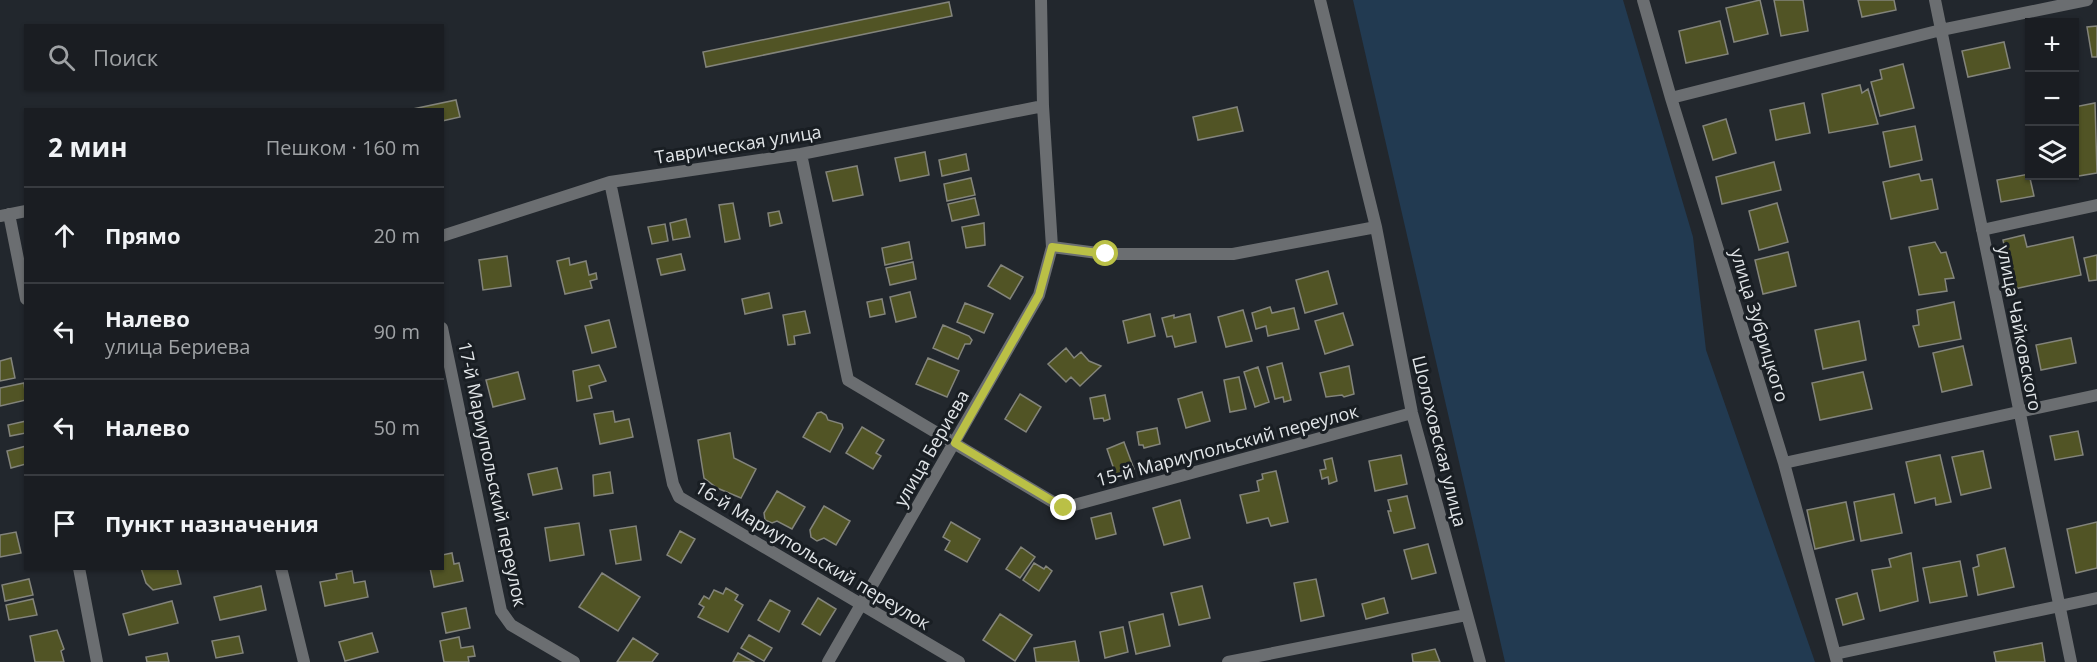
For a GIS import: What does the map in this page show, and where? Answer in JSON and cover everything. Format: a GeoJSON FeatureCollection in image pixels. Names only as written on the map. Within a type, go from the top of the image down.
{"type":"FeatureCollection","features":[{"type":"Feature","properties":{"kind":"street","name":"улица Бериева"},"geometry":{"type":"LineString","coordinates":[[828,662],[1039,295],[1052,247],[1043,106],[1041,0]]}},
{"type":"Feature","properties":{"kind":"street","name":"Шолоховская улица"},"geometry":{"type":"LineString","coordinates":[[1320,0],[1376,227],[1412,413],[1480,662]]}},
{"type":"Feature","properties":{"kind":"street","name":"улица Зубрицкого"},"geometry":{"type":"LineString","coordinates":[[1643,0],[1784,463],[1836,658]]}},
{"type":"Feature","properties":{"kind":"street","name":"улица Чайковского"},"geometry":{"type":"LineString","coordinates":[[1935,0],[2071,662]]}},
{"type":"Feature","properties":{"kind":"street"},"geometry":{"type":"LineString","coordinates":[[1671,98],[1941,30],[2086,0]]}},
{"type":"Feature","properties":{"kind":"street","name":"Таврическая улица"},"geometry":{"type":"LineString","coordinates":[[444,235],[610,182],[801,154],[1043,106]]}},
{"type":"Feature","properties":{"kind":"street","name":"15-й Мариупольский переулок"},"geometry":{"type":"LineString","coordinates":[[801,154],[848,380],[1064,508],[1412,413]]}},
{"type":"Feature","properties":{"kind":"street","name":"16-й Мариупольский переулок"},"geometry":{"type":"LineString","coordinates":[[610,182],[673,484],[679,497],[959,662]]}},
{"type":"Feature","properties":{"kind":"street"},"geometry":{"type":"LineString","coordinates":[[1982,230],[2097,206]]}},
{"type":"Feature","properties":{"kind":"street"},"geometry":{"type":"LineString","coordinates":[[24,211],[4,215],[24,291]]}},
{"type":"Feature","properties":{"kind":"street"},"geometry":{"type":"LineString","coordinates":[[1052,247],[1106,254],[1233,254],[1376,227]]}},
{"type":"Feature","properties":{"kind":"street","name":"17-й Мариупольский переулок"},"geometry":{"type":"LineString","coordinates":[[444,338],[501,611],[512,625],[574,662]]}},
{"type":"Feature","properties":{"kind":"street"},"geometry":{"type":"LineString","coordinates":[[1784,463],[2097,394]]}},
{"type":"Feature","properties":{"kind":"street"},"geometry":{"type":"LineString","coordinates":[[79,570],[97,662]]}},
{"type":"Feature","properties":{"kind":"street"},"geometry":{"type":"LineString","coordinates":[[281,570],[304,662]]}},
{"type":"Feature","properties":{"kind":"street"},"geometry":{"type":"LineString","coordinates":[[1836,658],[2058,605],[2097,598]]}},
{"type":"Feature","properties":{"kind":"street"},"geometry":{"type":"LineString","coordinates":[[1228,662],[1466,615]]}},
{"type":"Feature","properties":{"kind":"shaded area"},"geometry":{"type":"Polygon","coordinates":[[[1353,0],[1623,0],[1693,237],[1706,350],[1815,662],[1505,662],[1353,0]]]}},
{"type":"Feature","properties":{"kind":"building"},"geometry":{"type":"Polygon","coordinates":[[[1760,0],[1768,34],[1734,42],[1726,8],[1760,0]]]}},
{"type":"Feature","properties":{"kind":"building"},"geometry":{"type":"Polygon","coordinates":[[[1774,0],[1803,0],[1808,31],[1781,36],[1774,0]]]}},
{"type":"Feature","properties":{"kind":"building"},"geometry":{"type":"Polygon","coordinates":[[[1858,0],[1894,0],[1896,10],[1862,17],[1858,0]]]}},
{"type":"Feature","properties":{"kind":"building"},"geometry":{"type":"Polygon","coordinates":[[[949,2],[952,16],[706,67],[703,52],[949,2]]]}},
{"type":"Feature","properties":{"kind":"building"},"geometry":{"type":"Polygon","coordinates":[[[1720,21],[1728,54],[1686,63],[1679,31],[1720,21]]]}},
{"type":"Feature","properties":{"kind":"building"},"geometry":{"type":"Polygon","coordinates":[[[2097,26],[2097,57],[2092,57],[2087,27],[2097,26]]]}},
{"type":"Feature","properties":{"kind":"building"},"geometry":{"type":"Polygon","coordinates":[[[2004,42],[2010,68],[1968,77],[1962,51],[2004,42]]]}},
{"type":"Feature","properties":{"kind":"building"},"geometry":{"type":"Polygon","coordinates":[[[1903,64],[1914,108],[1880,116],[1871,82],[1882,79],[1880,70],[1903,64]]]}},
{"type":"Feature","properties":{"kind":"building"},"geometry":{"type":"Polygon","coordinates":[[[1860,85],[1862,93],[1868,89],[1878,124],[1829,133],[1822,94],[1860,85]]]}},
{"type":"Feature","properties":{"kind":"building"},"geometry":{"type":"Polygon","coordinates":[[[456,100],[460,117],[444,121],[444,108],[418,108],[456,100]]]}},
{"type":"Feature","properties":{"kind":"building"},"geometry":{"type":"Polygon","coordinates":[[[1804,103],[1810,133],[1776,140],[1770,110],[1804,103]]]}},
{"type":"Feature","properties":{"kind":"building"},"geometry":{"type":"Polygon","coordinates":[[[2095,103],[2097,173],[2079,176],[2079,126],[2079,106],[2095,103]]]}},
{"type":"Feature","properties":{"kind":"building"},"geometry":{"type":"Polygon","coordinates":[[[1237,107],[1243,131],[1198,140],[1193,117],[1237,107]]]}},
{"type":"Feature","properties":{"kind":"building"},"geometry":{"type":"Polygon","coordinates":[[[1726,119],[1736,153],[1713,160],[1703,126],[1726,119]]]}},
{"type":"Feature","properties":{"kind":"building"},"geometry":{"type":"Polygon","coordinates":[[[1915,126],[1922,160],[1890,167],[1883,132],[1915,126]]]}},
{"type":"Feature","properties":{"kind":"building"},"geometry":{"type":"Polygon","coordinates":[[[925,152],[929,175],[900,181],[895,158],[925,152]]]}},
{"type":"Feature","properties":{"kind":"building"},"geometry":{"type":"Polygon","coordinates":[[[966,154],[969,170],[942,176],[939,160],[966,154]]]}},
{"type":"Feature","properties":{"kind":"building"},"geometry":{"type":"Polygon","coordinates":[[[1774,162],[1781,190],[1722,204],[1716,177],[1774,162]]]}},
{"type":"Feature","properties":{"kind":"building"},"geometry":{"type":"Polygon","coordinates":[[[857,166],[863,195],[833,201],[826,172],[857,166]]]}},
{"type":"Feature","properties":{"kind":"building"},"geometry":{"type":"Polygon","coordinates":[[[1919,174],[1921,181],[1932,179],[1938,209],[1891,219],[1883,182],[1919,174]]]}},
{"type":"Feature","properties":{"kind":"building"},"geometry":{"type":"Polygon","coordinates":[[[2025,175],[2025,180],[2030,180],[2034,196],[2001,202],[1997,180],[2025,175]]]}},
{"type":"Feature","properties":{"kind":"building"},"geometry":{"type":"Polygon","coordinates":[[[971,178],[975,195],[947,201],[944,184],[971,178]]]}},
{"type":"Feature","properties":{"kind":"building"},"geometry":{"type":"Polygon","coordinates":[[[975,198],[979,215],[952,221],[948,204],[975,198]]]}},
{"type":"Feature","properties":{"kind":"building"},"geometry":{"type":"Polygon","coordinates":[[[733,203],[740,239],[725,242],[719,205],[733,203]]]}},
{"type":"Feature","properties":{"kind":"building"},"geometry":{"type":"Polygon","coordinates":[[[1777,203],[1788,242],[1759,250],[1749,211],[1777,203]]]}},
{"type":"Feature","properties":{"kind":"building"},"geometry":{"type":"Polygon","coordinates":[[[779,211],[782,223],[770,226],[768,213],[779,211]]]}},
{"type":"Feature","properties":{"kind":"building"},"geometry":{"type":"Polygon","coordinates":[[[686,219],[690,237],[673,240],[670,223],[686,219]]]}},
{"type":"Feature","properties":{"kind":"building"},"geometry":{"type":"Polygon","coordinates":[[[984,223],[985,245],[966,248],[962,227],[984,223]]]}},
{"type":"Feature","properties":{"kind":"building"},"geometry":{"type":"Polygon","coordinates":[[[665,224],[668,241],[652,244],[648,227],[665,224]]]}},
{"type":"Feature","properties":{"kind":"building"},"geometry":{"type":"Polygon","coordinates":[[[2024,235],[2027,247],[2073,237],[2081,275],[2014,289],[2003,240],[2024,235]]]}},
{"type":"Feature","properties":{"kind":"building"},"geometry":{"type":"Polygon","coordinates":[[[909,242],[912,259],[885,265],[882,248],[909,242]]]}},
{"type":"Feature","properties":{"kind":"building"},"geometry":{"type":"Polygon","coordinates":[[[1935,242],[1941,253],[1946,252],[1954,278],[1945,279],[1947,291],[1919,295],[1909,247],[1935,242]]]}},
{"type":"Feature","properties":{"kind":"building"},"geometry":{"type":"Polygon","coordinates":[[[1788,252],[1796,286],[1763,294],[1755,260],[1788,252]]]}},
{"type":"Feature","properties":{"kind":"building"},"geometry":{"type":"Polygon","coordinates":[[[681,254],[685,270],[661,275],[657,259],[681,254]]]}},
{"type":"Feature","properties":{"kind":"building"},"geometry":{"type":"Polygon","coordinates":[[[2097,255],[2097,280],[2089,281],[2084,258],[2097,255]]]}},
{"type":"Feature","properties":{"kind":"building"},"geometry":{"type":"Polygon","coordinates":[[[507,256],[511,286],[483,290],[479,260],[507,256]]]}},
{"type":"Feature","properties":{"kind":"building"},"geometry":{"type":"Polygon","coordinates":[[[569,258],[570,265],[586,261],[589,275],[596,273],[597,279],[590,281],[592,288],[565,294],[557,261],[569,258]]]}},
{"type":"Feature","properties":{"kind":"building"},"geometry":{"type":"Polygon","coordinates":[[[913,262],[916,279],[890,285],[886,268],[913,262]]]}},
{"type":"Feature","properties":{"kind":"building"},"geometry":{"type":"Polygon","coordinates":[[[1001,265],[1023,277],[1010,299],[988,286],[1001,265]]]}},
{"type":"Feature","properties":{"kind":"building"},"geometry":{"type":"Polygon","coordinates":[[[1328,271],[1337,304],[1305,313],[1296,280],[1328,271]]]}},
{"type":"Feature","properties":{"kind":"building"},"geometry":{"type":"Polygon","coordinates":[[[910,292],[916,317],[896,322],[890,297],[910,292]]]}},
{"type":"Feature","properties":{"kind":"building"},"geometry":{"type":"Polygon","coordinates":[[[769,293],[772,308],[745,314],[742,299],[769,293]]]}},
{"type":"Feature","properties":{"kind":"building"},"geometry":{"type":"Polygon","coordinates":[[[882,299],[885,314],[870,317],[867,302],[882,299]]]}},
{"type":"Feature","properties":{"kind":"building"},"geometry":{"type":"Polygon","coordinates":[[[1954,302],[1961,339],[1919,347],[1913,326],[1919,325],[1917,310],[1954,302]]]}},
{"type":"Feature","properties":{"kind":"building"},"geometry":{"type":"Polygon","coordinates":[[[965,303],[993,314],[984,333],[957,322],[965,303]]]}},
{"type":"Feature","properties":{"kind":"building"},"geometry":{"type":"Polygon","coordinates":[[[1270,307],[1272,313],[1294,308],[1299,329],[1268,336],[1266,326],[1256,329],[1252,313],[1270,307]]]}},
{"type":"Feature","properties":{"kind":"building"},"geometry":{"type":"Polygon","coordinates":[[[1243,310],[1252,341],[1226,347],[1218,317],[1243,310]]]}},
{"type":"Feature","properties":{"kind":"building"},"geometry":{"type":"Polygon","coordinates":[[[805,311],[810,333],[794,336],[795,344],[788,345],[783,315],[805,311]]]}},
{"type":"Feature","properties":{"kind":"building"},"geometry":{"type":"Polygon","coordinates":[[[1343,313],[1353,345],[1325,354],[1315,321],[1343,313]]]}},
{"type":"Feature","properties":{"kind":"building"},"geometry":{"type":"Polygon","coordinates":[[[1150,314],[1155,336],[1128,343],[1123,321],[1150,314]]]}},
{"type":"Feature","properties":{"kind":"building"},"geometry":{"type":"Polygon","coordinates":[[[1190,314],[1196,342],[1175,347],[1172,336],[1167,337],[1162,318],[1190,314]]]}},
{"type":"Feature","properties":{"kind":"building"},"geometry":{"type":"Polygon","coordinates":[[[609,320],[616,347],[592,353],[585,326],[609,320]]]}},
{"type":"Feature","properties":{"kind":"building"},"geometry":{"type":"Polygon","coordinates":[[[1859,321],[1866,360],[1823,369],[1815,330],[1859,321]]]}},
{"type":"Feature","properties":{"kind":"building"},"geometry":{"type":"Polygon","coordinates":[[[943,325],[969,336],[972,340],[970,344],[965,344],[958,359],[933,348],[943,325]]]}},
{"type":"Feature","properties":{"kind":"building"},"geometry":{"type":"Polygon","coordinates":[[[2071,338],[2076,363],[2041,370],[2036,345],[2071,338]]]}},
{"type":"Feature","properties":{"kind":"building"},"geometry":{"type":"Polygon","coordinates":[[[1963,346],[1972,385],[1942,392],[1933,353],[1963,346]]]}},
{"type":"Feature","properties":{"kind":"building"},"geometry":{"type":"Polygon","coordinates":[[[1066,348],[1074,358],[1081,352],[1089,361],[1101,366],[1080,386],[1071,377],[1066,382],[1048,364],[1066,348]]]}},
{"type":"Feature","properties":{"kind":"building"},"geometry":{"type":"Polygon","coordinates":[[[11,358],[15,378],[0,381],[0,361],[11,358]]]}},
{"type":"Feature","properties":{"kind":"building"},"geometry":{"type":"Polygon","coordinates":[[[928,358],[959,371],[947,397],[916,384],[928,358]]]}},
{"type":"Feature","properties":{"kind":"building"},"geometry":{"type":"Polygon","coordinates":[[[1282,363],[1291,400],[1284,402],[1283,397],[1275,399],[1267,367],[1282,363]]]}},
{"type":"Feature","properties":{"kind":"building"},"geometry":{"type":"Polygon","coordinates":[[[599,365],[606,381],[589,386],[592,398],[577,401],[573,371],[599,365]]]}},
{"type":"Feature","properties":{"kind":"building"},"geometry":{"type":"Polygon","coordinates":[[[1349,366],[1354,394],[1344,397],[1342,395],[1326,397],[1320,373],[1349,366]]]}},
{"type":"Feature","properties":{"kind":"building"},"geometry":{"type":"Polygon","coordinates":[[[1258,367],[1269,402],[1255,407],[1244,372],[1258,367]]]}},
{"type":"Feature","properties":{"kind":"building"},"geometry":{"type":"Polygon","coordinates":[[[518,372],[525,399],[493,407],[486,380],[518,372]]]}},
{"type":"Feature","properties":{"kind":"building"},"geometry":{"type":"Polygon","coordinates":[[[1863,372],[1872,409],[1820,420],[1812,383],[1863,372]]]}},
{"type":"Feature","properties":{"kind":"building"},"geometry":{"type":"Polygon","coordinates":[[[1239,377],[1246,409],[1230,412],[1224,380],[1239,377]]]}},
{"type":"Feature","properties":{"kind":"building"},"geometry":{"type":"Polygon","coordinates":[[[24,383],[24,400],[0,406],[0,388],[24,383]]]}},
{"type":"Feature","properties":{"kind":"building"},"geometry":{"type":"Polygon","coordinates":[[[1202,392],[1210,421],[1186,428],[1178,399],[1202,392]]]}},
{"type":"Feature","properties":{"kind":"building"},"geometry":{"type":"Polygon","coordinates":[[[1020,394],[1041,407],[1026,432],[1005,419],[1020,394]]]}},
{"type":"Feature","properties":{"kind":"building"},"geometry":{"type":"Polygon","coordinates":[[[1105,395],[1110,419],[1104,421],[1103,418],[1094,419],[1090,398],[1105,395]]]}},
{"type":"Feature","properties":{"kind":"building"},"geometry":{"type":"Polygon","coordinates":[[[613,411],[615,422],[629,419],[633,437],[600,444],[594,414],[613,411]]]}},
{"type":"Feature","properties":{"kind":"building"},"geometry":{"type":"Polygon","coordinates":[[[821,412],[828,420],[842,424],[843,428],[830,452],[803,437],[817,413],[821,412]]]}},
{"type":"Feature","properties":{"kind":"building"},"geometry":{"type":"Polygon","coordinates":[[[24,421],[24,433],[10,436],[8,425],[24,421]]]}},
{"type":"Feature","properties":{"kind":"building"},"geometry":{"type":"Polygon","coordinates":[[[862,427],[884,440],[876,453],[881,456],[873,469],[846,453],[862,427]]]}},
{"type":"Feature","properties":{"kind":"building"},"geometry":{"type":"Polygon","coordinates":[[[1157,428],[1160,444],[1144,448],[1143,445],[1139,445],[1137,432],[1157,428]]]}},
{"type":"Feature","properties":{"kind":"building"},"geometry":{"type":"Polygon","coordinates":[[[2078,431],[2083,455],[2055,460],[2050,436],[2078,431]]]}},
{"type":"Feature","properties":{"kind":"building"},"geometry":{"type":"Polygon","coordinates":[[[730,433],[734,458],[756,469],[741,498],[717,488],[704,478],[698,440],[730,433]]]}},
{"type":"Feature","properties":{"kind":"building"},"geometry":{"type":"Polygon","coordinates":[[[1124,442],[1134,469],[1116,475],[1107,449],[1124,442]]]}},
{"type":"Feature","properties":{"kind":"building"},"geometry":{"type":"Polygon","coordinates":[[[24,447],[24,465],[11,468],[7,451],[24,447]]]}},
{"type":"Feature","properties":{"kind":"building"},"geometry":{"type":"Polygon","coordinates":[[[1983,451],[1991,488],[1961,495],[1952,457],[1983,451]]]}},
{"type":"Feature","properties":{"kind":"building"},"geometry":{"type":"Polygon","coordinates":[[[1401,455],[1407,484],[1375,491],[1369,461],[1401,455]]]}},
{"type":"Feature","properties":{"kind":"building"},"geometry":{"type":"Polygon","coordinates":[[[1940,455],[1951,502],[1936,505],[1935,498],[1915,503],[1906,462],[1940,455]]]}},
{"type":"Feature","properties":{"kind":"building"},"geometry":{"type":"Polygon","coordinates":[[[1332,458],[1337,481],[1329,484],[1328,477],[1322,479],[1320,470],[1326,469],[1324,460],[1332,458]]]}},
{"type":"Feature","properties":{"kind":"building"},"geometry":{"type":"Polygon","coordinates":[[[557,468],[562,489],[533,495],[528,474],[557,468]]]}},
{"type":"Feature","properties":{"kind":"building"},"geometry":{"type":"Polygon","coordinates":[[[1276,471],[1288,522],[1271,526],[1268,518],[1247,523],[1240,495],[1259,491],[1257,481],[1263,479],[1262,474],[1276,471]]]}},
{"type":"Feature","properties":{"kind":"building"},"geometry":{"type":"Polygon","coordinates":[[[610,472],[613,493],[594,496],[593,475],[610,472]]]}},
{"type":"Feature","properties":{"kind":"building"},"geometry":{"type":"Polygon","coordinates":[[[777,491],[805,507],[792,529],[777,521],[772,523],[765,520],[764,513],[777,491]]]}},
{"type":"Feature","properties":{"kind":"building"},"geometry":{"type":"Polygon","coordinates":[[[1894,494],[1902,533],[1861,541],[1854,502],[1894,494]]]}},
{"type":"Feature","properties":{"kind":"building"},"geometry":{"type":"Polygon","coordinates":[[[1407,496],[1415,528],[1394,533],[1388,511],[1391,511],[1388,500],[1407,496]]]}},
{"type":"Feature","properties":{"kind":"building"},"geometry":{"type":"Polygon","coordinates":[[[1180,500],[1190,538],[1164,545],[1153,508],[1180,500]]]}},
{"type":"Feature","properties":{"kind":"building"},"geometry":{"type":"Polygon","coordinates":[[[1846,502],[1854,540],[1815,549],[1807,510],[1846,502]]]}},
{"type":"Feature","properties":{"kind":"building"},"geometry":{"type":"Polygon","coordinates":[[[824,506],[850,521],[836,545],[824,538],[817,541],[811,537],[810,530],[824,506]]]}},
{"type":"Feature","properties":{"kind":"building"},"geometry":{"type":"Polygon","coordinates":[[[1111,513],[1116,534],[1096,539],[1091,518],[1111,513]]]}},
{"type":"Feature","properties":{"kind":"building"},"geometry":{"type":"Polygon","coordinates":[[[951,522],[980,539],[967,562],[945,550],[950,541],[943,537],[951,522]]]}},
{"type":"Feature","properties":{"kind":"building"},"geometry":{"type":"Polygon","coordinates":[[[2097,522],[2097,568],[2076,573],[2067,529],[2097,522]]]}},
{"type":"Feature","properties":{"kind":"building"},"geometry":{"type":"Polygon","coordinates":[[[579,523],[584,555],[550,561],[545,528],[579,523]]]}},
{"type":"Feature","properties":{"kind":"building"},"geometry":{"type":"Polygon","coordinates":[[[636,526],[641,560],[616,564],[610,530],[636,526]]]}},
{"type":"Feature","properties":{"kind":"building"},"geometry":{"type":"Polygon","coordinates":[[[680,531],[695,539],[681,563],[667,555],[680,531]]]}},
{"type":"Feature","properties":{"kind":"building"},"geometry":{"type":"Polygon","coordinates":[[[16,532],[21,553],[0,557],[0,535],[16,532]]]}},
{"type":"Feature","properties":{"kind":"building"},"geometry":{"type":"Polygon","coordinates":[[[1428,544],[1436,573],[1412,579],[1404,550],[1428,544]]]}},
{"type":"Feature","properties":{"kind":"building"},"geometry":{"type":"Polygon","coordinates":[[[1021,547],[1035,557],[1020,578],[1006,569],[1021,547]]]}},
{"type":"Feature","properties":{"kind":"building"},"geometry":{"type":"Polygon","coordinates":[[[2005,548],[2014,587],[1978,595],[1973,568],[1979,566],[1977,555],[2005,548]]]}},
{"type":"Feature","properties":{"kind":"building"},"geometry":{"type":"Polygon","coordinates":[[[452,553],[454,564],[459,563],[463,581],[434,587],[430,570],[444,570],[444,555],[452,553]]]}},
{"type":"Feature","properties":{"kind":"building"},"geometry":{"type":"Polygon","coordinates":[[[1911,553],[1918,601],[1880,611],[1872,570],[1891,567],[1889,559],[1911,553]]]}},
{"type":"Feature","properties":{"kind":"building"},"geometry":{"type":"Polygon","coordinates":[[[1960,561],[1967,596],[1930,603],[1923,568],[1960,561]]]}},
{"type":"Feature","properties":{"kind":"building"},"geometry":{"type":"Polygon","coordinates":[[[1034,563],[1044,569],[1046,566],[1052,571],[1039,591],[1023,580],[1034,563]]]}},
{"type":"Feature","properties":{"kind":"building"},"geometry":{"type":"Polygon","coordinates":[[[142,570],[178,570],[181,584],[153,590],[146,583],[142,570]]]}},
{"type":"Feature","properties":{"kind":"building"},"geometry":{"type":"Polygon","coordinates":[[[352,571],[354,583],[365,581],[368,597],[325,606],[320,582],[337,579],[336,574],[352,571]]]}},
{"type":"Feature","properties":{"kind":"building"},"geometry":{"type":"Polygon","coordinates":[[[602,573],[640,597],[618,631],[579,607],[602,573]]]}},
{"type":"Feature","properties":{"kind":"building"},"geometry":{"type":"Polygon","coordinates":[[[29,579],[33,595],[5,601],[2,585],[29,579]]]}},
{"type":"Feature","properties":{"kind":"building"},"geometry":{"type":"Polygon","coordinates":[[[1316,579],[1324,616],[1301,621],[1294,583],[1316,579]]]}},
{"type":"Feature","properties":{"kind":"building"},"geometry":{"type":"Polygon","coordinates":[[[261,586],[266,610],[220,620],[214,597],[261,586]]]}},
{"type":"Feature","properties":{"kind":"building"},"geometry":{"type":"Polygon","coordinates":[[[1202,586],[1210,618],[1179,625],[1171,593],[1202,586]]]}},
{"type":"Feature","properties":{"kind":"building"},"geometry":{"type":"Polygon","coordinates":[[[726,588],[738,595],[735,600],[743,605],[728,632],[698,617],[704,607],[699,604],[704,596],[709,599],[714,590],[723,594],[726,588]]]}},
{"type":"Feature","properties":{"kind":"building"},"geometry":{"type":"Polygon","coordinates":[[[1857,593],[1864,619],[1843,625],[1836,599],[1857,593]]]}},
{"type":"Feature","properties":{"kind":"building"},"geometry":{"type":"Polygon","coordinates":[[[818,598],[836,609],[820,635],[802,624],[818,598]]]}},
{"type":"Feature","properties":{"kind":"building"},"geometry":{"type":"Polygon","coordinates":[[[1384,598],[1388,613],[1366,619],[1362,604],[1384,598]]]}},
{"type":"Feature","properties":{"kind":"building"},"geometry":{"type":"Polygon","coordinates":[[[33,599],[37,615],[9,620],[6,605],[33,599]]]}},
{"type":"Feature","properties":{"kind":"building"},"geometry":{"type":"Polygon","coordinates":[[[770,600],[790,611],[779,632],[758,620],[770,600]]]}},
{"type":"Feature","properties":{"kind":"building"},"geometry":{"type":"Polygon","coordinates":[[[172,601],[178,623],[129,635],[123,614],[172,601]]]}},
{"type":"Feature","properties":{"kind":"building"},"geometry":{"type":"Polygon","coordinates":[[[466,608],[470,628],[446,633],[442,613],[466,608]]]}},
{"type":"Feature","properties":{"kind":"building"},"geometry":{"type":"Polygon","coordinates":[[[1000,614],[1032,635],[1015,661],[983,640],[1000,614]]]}},
{"type":"Feature","properties":{"kind":"building"},"geometry":{"type":"Polygon","coordinates":[[[1163,614],[1170,646],[1136,654],[1129,622],[1163,614]]]}},
{"type":"Feature","properties":{"kind":"building"},"geometry":{"type":"Polygon","coordinates":[[[1123,627],[1128,652],[1105,658],[1100,632],[1123,627]]]}},
{"type":"Feature","properties":{"kind":"building"},"geometry":{"type":"Polygon","coordinates":[[[57,630],[64,649],[61,651],[64,662],[35,662],[30,636],[57,630]]]}},
{"type":"Feature","properties":{"kind":"building"},"geometry":{"type":"Polygon","coordinates":[[[372,633],[378,652],[345,661],[339,642],[372,633]]]}},
{"type":"Feature","properties":{"kind":"building"},"geometry":{"type":"Polygon","coordinates":[[[749,635],[772,648],[764,661],[741,648],[749,635]]]}},
{"type":"Feature","properties":{"kind":"building"},"geometry":{"type":"Polygon","coordinates":[[[239,636],[243,653],[216,658],[212,641],[239,636]]]}},
{"type":"Feature","properties":{"kind":"building"},"geometry":{"type":"Polygon","coordinates":[[[459,637],[461,648],[473,646],[475,656],[468,657],[469,662],[444,662],[440,641],[459,637]]]}},
{"type":"Feature","properties":{"kind":"building"},"geometry":{"type":"Polygon","coordinates":[[[633,638],[658,654],[652,662],[617,662],[633,638]]]}},
{"type":"Feature","properties":{"kind":"building"},"geometry":{"type":"Polygon","coordinates":[[[1075,641],[1079,662],[1036,662],[1034,648],[1075,641]]]}},
{"type":"Feature","properties":{"kind":"building"},"geometry":{"type":"Polygon","coordinates":[[[2042,643],[2045,662],[1996,662],[1994,652],[2042,643]]]}},
{"type":"Feature","properties":{"kind":"building"},"geometry":{"type":"Polygon","coordinates":[[[1435,649],[1440,662],[1413,662],[1412,654],[1435,649]]]}},
{"type":"Feature","properties":{"kind":"building"},"geometry":{"type":"Polygon","coordinates":[[[167,653],[169,662],[147,662],[146,657],[167,653]]]}},
{"type":"Feature","properties":{"kind":"building"},"geometry":{"type":"Polygon","coordinates":[[[738,653],[754,662],[733,662],[738,653]]]}},
{"type":"Feature","properties":{"kind":"route"},"geometry":{"type":"LineString","coordinates":[[1064,508],[955,443],[1039,295],[1052,247],[1106,254]]}}]}
